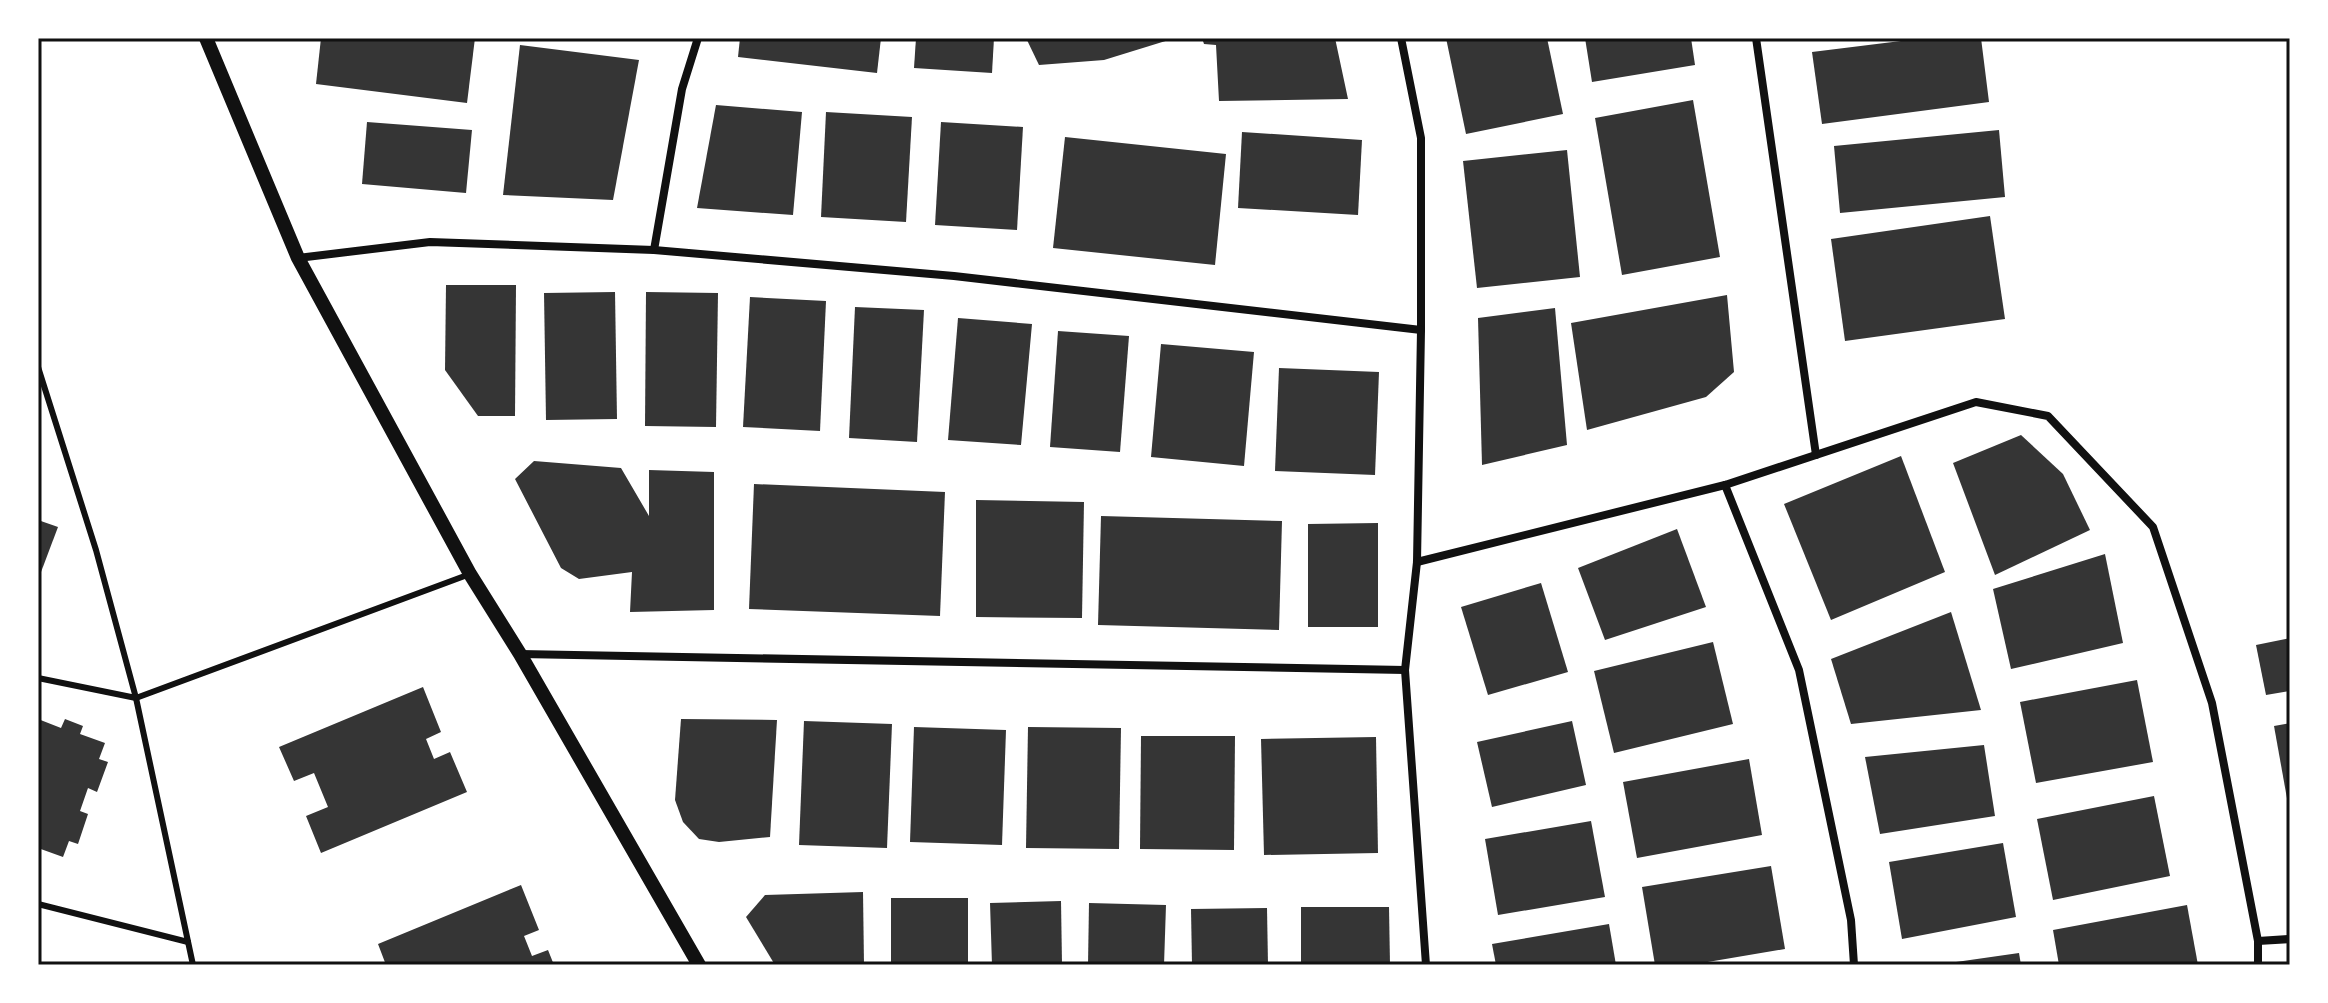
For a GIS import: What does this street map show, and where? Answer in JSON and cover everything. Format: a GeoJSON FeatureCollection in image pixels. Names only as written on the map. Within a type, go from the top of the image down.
{"type":"FeatureCollection","features":[{"type":"Feature","properties":{"kind":"street"},"geometry":{"type":"LineString","coordinates":[[206,38],[298,258],[470,574],[520,654],[699,965]]}},
{"type":"Feature","properties":{"kind":"street"},"geometry":{"type":"LineString","coordinates":[[654,250],[682,89],[698,38]]}},
{"type":"Feature","properties":{"kind":"street"},"geometry":{"type":"LineString","coordinates":[[1401,38],[1421,138],[1417,562],[1405,670],[1426,965]]}},
{"type":"Feature","properties":{"kind":"street"},"geometry":{"type":"LineString","coordinates":[[1756,38],[1816,455]]}},
{"type":"Feature","properties":{"kind":"street"},"geometry":{"type":"LineString","coordinates":[[298,258],[430,242],[654,250],[954,276],[1421,330]]}},
{"type":"Feature","properties":{"kind":"street"},"geometry":{"type":"LineString","coordinates":[[1417,562],[1725,485],[1976,402],[2048,416],[2153,527],[2212,703],[2258,941],[2258,965]]}},
{"type":"Feature","properties":{"kind":"street"},"geometry":{"type":"LineString","coordinates":[[1725,485],[1799,670],[1851,920],[1854,965]]}},
{"type":"Feature","properties":{"kind":"street"},"geometry":{"type":"LineString","coordinates":[[520,654],[1405,670]]}},
{"type":"Feature","properties":{"kind":"street"},"geometry":{"type":"LineString","coordinates":[[2258,941],[2290,939]]}},
{"type":"Feature","properties":{"kind":"lane"},"geometry":{"type":"LineString","coordinates":[[38,367],[96,550],[136,698],[193,965]]}},
{"type":"Feature","properties":{"kind":"lane"},"geometry":{"type":"LineString","coordinates":[[38,678],[136,698],[470,574]]}},
{"type":"Feature","properties":{"kind":"lane"},"geometry":{"type":"LineString","coordinates":[[38,904],[188,942]]}},
{"type":"Feature","properties":{"kind":"building"},"geometry":{"type":"Polygon","coordinates":[[[321,38],[475,38],[467,103],[316,84],[321,38]]]}},
{"type":"Feature","properties":{"kind":"building"},"geometry":{"type":"Polygon","coordinates":[[[740,38],[881,38],[877,73],[738,57],[740,38]]]}},
{"type":"Feature","properties":{"kind":"building"},"geometry":{"type":"Polygon","coordinates":[[[916,38],[994,38],[992,73],[914,68],[916,38]]]}},
{"type":"Feature","properties":{"kind":"building"},"geometry":{"type":"Polygon","coordinates":[[[1026,38],[1172,39],[1104,60],[1039,65],[1026,38]]]}},
{"type":"Feature","properties":{"kind":"building"},"geometry":{"type":"Polygon","coordinates":[[[1202,38],[1335,38],[1348,99],[1219,101],[1216,45],[1204,44],[1202,38]]]}},
{"type":"Feature","properties":{"kind":"building"},"geometry":{"type":"Polygon","coordinates":[[[1446,38],[1547,38],[1563,114],[1466,134],[1446,38]]]}},
{"type":"Feature","properties":{"kind":"building"},"geometry":{"type":"Polygon","coordinates":[[[1585,38],[1691,38],[1695,65],[1592,82],[1585,38]]]}},
{"type":"Feature","properties":{"kind":"building"},"geometry":{"type":"Polygon","coordinates":[[[1925,38],[1981,38],[1989,102],[1822,124],[1812,52],[1925,38]]]}},
{"type":"Feature","properties":{"kind":"building"},"geometry":{"type":"Polygon","coordinates":[[[520,45],[639,60],[613,200],[503,195],[520,45]]]}},
{"type":"Feature","properties":{"kind":"building"},"geometry":{"type":"Polygon","coordinates":[[[1693,100],[1720,257],[1622,275],[1595,118],[1693,100]]]}},
{"type":"Feature","properties":{"kind":"building"},"geometry":{"type":"Polygon","coordinates":[[[716,105],[802,112],[793,215],[697,208],[716,105]]]}},
{"type":"Feature","properties":{"kind":"building"},"geometry":{"type":"Polygon","coordinates":[[[826,112],[912,117],[906,222],[821,217],[826,112]]]}},
{"type":"Feature","properties":{"kind":"building"},"geometry":{"type":"Polygon","coordinates":[[[367,122],[472,130],[466,193],[362,184],[367,122]]]}},
{"type":"Feature","properties":{"kind":"building"},"geometry":{"type":"Polygon","coordinates":[[[941,122],[1023,127],[1017,230],[935,225],[941,122]]]}},
{"type":"Feature","properties":{"kind":"building"},"geometry":{"type":"Polygon","coordinates":[[[1999,130],[2005,197],[1840,213],[1834,146],[1999,130]]]}},
{"type":"Feature","properties":{"kind":"building"},"geometry":{"type":"Polygon","coordinates":[[[1242,132],[1362,140],[1358,215],[1238,208],[1242,132]]]}},
{"type":"Feature","properties":{"kind":"building"},"geometry":{"type":"Polygon","coordinates":[[[1065,137],[1226,154],[1215,265],[1053,248],[1065,137]]]}},
{"type":"Feature","properties":{"kind":"building"},"geometry":{"type":"Polygon","coordinates":[[[1567,150],[1580,277],[1477,288],[1463,161],[1567,150]]]}},
{"type":"Feature","properties":{"kind":"building"},"geometry":{"type":"Polygon","coordinates":[[[1990,216],[2005,319],[1845,341],[1831,239],[1990,216]]]}},
{"type":"Feature","properties":{"kind":"building"},"geometry":{"type":"Polygon","coordinates":[[[446,285],[516,285],[515,416],[478,416],[445,370],[446,285]]]}},
{"type":"Feature","properties":{"kind":"building"},"geometry":{"type":"Polygon","coordinates":[[[615,292],[617,419],[546,420],[544,293],[615,292]]]}},
{"type":"Feature","properties":{"kind":"building"},"geometry":{"type":"Polygon","coordinates":[[[646,292],[718,293],[716,427],[645,426],[646,292]]]}},
{"type":"Feature","properties":{"kind":"building"},"geometry":{"type":"Polygon","coordinates":[[[1727,295],[1734,372],[1706,397],[1587,430],[1571,323],[1727,295]]]}},
{"type":"Feature","properties":{"kind":"building"},"geometry":{"type":"Polygon","coordinates":[[[750,297],[826,301],[820,431],[743,427],[750,297]]]}},
{"type":"Feature","properties":{"kind":"building"},"geometry":{"type":"Polygon","coordinates":[[[855,307],[924,310],[917,442],[849,438],[855,307]]]}},
{"type":"Feature","properties":{"kind":"building"},"geometry":{"type":"Polygon","coordinates":[[[1555,308],[1567,445],[1482,465],[1478,318],[1555,308]]]}},
{"type":"Feature","properties":{"kind":"building"},"geometry":{"type":"Polygon","coordinates":[[[958,318],[1032,324],[1021,445],[948,440],[958,318]]]}},
{"type":"Feature","properties":{"kind":"building"},"geometry":{"type":"Polygon","coordinates":[[[1058,331],[1129,336],[1120,452],[1050,447],[1058,331]]]}},
{"type":"Feature","properties":{"kind":"building"},"geometry":{"type":"Polygon","coordinates":[[[1161,344],[1254,352],[1244,466],[1151,457],[1161,344]]]}},
{"type":"Feature","properties":{"kind":"building"},"geometry":{"type":"Polygon","coordinates":[[[1279,368],[1379,372],[1375,475],[1275,471],[1279,368]]]}},
{"type":"Feature","properties":{"kind":"building"},"geometry":{"type":"Polygon","coordinates":[[[2021,435],[2063,474],[2090,530],[1995,575],[1953,463],[2021,435]]]}},
{"type":"Feature","properties":{"kind":"building"},"geometry":{"type":"Polygon","coordinates":[[[1901,456],[1945,572],[1831,620],[1784,504],[1901,456]]]}},
{"type":"Feature","properties":{"kind":"building"},"geometry":{"type":"Polygon","coordinates":[[[534,461],[621,468],[649,516],[649,470],[714,472],[714,610],[630,612],[632,572],[579,579],[561,568],[515,479],[534,461]]]}},
{"type":"Feature","properties":{"kind":"building"},"geometry":{"type":"Polygon","coordinates":[[[754,484],[945,492],[940,616],[749,609],[754,484]]]}},
{"type":"Feature","properties":{"kind":"building"},"geometry":{"type":"Polygon","coordinates":[[[976,500],[1084,502],[1082,618],[976,617],[976,500]]]}},
{"type":"Feature","properties":{"kind":"building"},"geometry":{"type":"Polygon","coordinates":[[[1101,516],[1282,521],[1279,630],[1098,625],[1101,516]]]}},
{"type":"Feature","properties":{"kind":"building"},"geometry":{"type":"Polygon","coordinates":[[[38,520],[58,527],[38,580],[38,520]]]}},
{"type":"Feature","properties":{"kind":"building"},"geometry":{"type":"Polygon","coordinates":[[[1378,523],[1378,627],[1308,627],[1308,524],[1378,523]]]}},
{"type":"Feature","properties":{"kind":"building"},"geometry":{"type":"Polygon","coordinates":[[[1677,529],[1706,607],[1605,640],[1578,568],[1677,529]]]}},
{"type":"Feature","properties":{"kind":"building"},"geometry":{"type":"Polygon","coordinates":[[[2105,554],[2123,643],[2011,669],[1993,589],[2105,554]]]}},
{"type":"Feature","properties":{"kind":"building"},"geometry":{"type":"Polygon","coordinates":[[[1541,583],[1568,672],[1488,695],[1461,607],[1541,583]]]}},
{"type":"Feature","properties":{"kind":"building"},"geometry":{"type":"Polygon","coordinates":[[[1951,612],[1981,710],[1851,724],[1831,659],[1951,612]]]}},
{"type":"Feature","properties":{"kind":"building"},"geometry":{"type":"Polygon","coordinates":[[[2290,638],[2290,691],[2266,695],[2256,645],[2290,638]]]}},
{"type":"Feature","properties":{"kind":"building"},"geometry":{"type":"Polygon","coordinates":[[[1713,642],[1733,724],[1614,753],[1594,671],[1713,642]]]}},
{"type":"Feature","properties":{"kind":"building"},"geometry":{"type":"Polygon","coordinates":[[[2137,680],[2153,762],[2036,783],[2020,702],[2137,680]]]}},
{"type":"Feature","properties":{"kind":"building"},"geometry":{"type":"Polygon","coordinates":[[[423,687],[441,732],[426,739],[434,759],[450,752],[467,792],[321,853],[306,816],[328,807],[314,773],[294,781],[279,747],[423,687]]]}},
{"type":"Feature","properties":{"kind":"building"},"geometry":{"type":"Polygon","coordinates":[[[38,719],[61,728],[65,719],[83,726],[80,734],[105,743],[99,759],[108,762],[97,792],[88,788],[80,811],[88,814],[78,844],[69,841],[63,857],[38,848],[38,719]]]}},
{"type":"Feature","properties":{"kind":"building"},"geometry":{"type":"Polygon","coordinates":[[[681,719],[777,720],[770,837],[719,842],[699,839],[683,822],[675,800],[681,719]]]}},
{"type":"Feature","properties":{"kind":"building"},"geometry":{"type":"Polygon","coordinates":[[[804,721],[892,724],[887,848],[799,845],[804,721]]]}},
{"type":"Feature","properties":{"kind":"building"},"geometry":{"type":"Polygon","coordinates":[[[1572,721],[1586,785],[1492,807],[1477,742],[1572,721]]]}},
{"type":"Feature","properties":{"kind":"building"},"geometry":{"type":"Polygon","coordinates":[[[2290,723],[2290,804],[2288,804],[2274,726],[2290,723]]]}},
{"type":"Feature","properties":{"kind":"building"},"geometry":{"type":"Polygon","coordinates":[[[914,727],[1006,730],[1002,845],[910,842],[914,727]]]}},
{"type":"Feature","properties":{"kind":"building"},"geometry":{"type":"Polygon","coordinates":[[[1028,727],[1121,728],[1119,849],[1026,848],[1028,727]]]}},
{"type":"Feature","properties":{"kind":"building"},"geometry":{"type":"Polygon","coordinates":[[[1141,736],[1235,736],[1234,850],[1140,849],[1141,736]]]}},
{"type":"Feature","properties":{"kind":"building"},"geometry":{"type":"Polygon","coordinates":[[[1376,737],[1378,853],[1264,855],[1261,739],[1376,737]]]}},
{"type":"Feature","properties":{"kind":"building"},"geometry":{"type":"Polygon","coordinates":[[[1984,745],[1995,816],[1880,834],[1865,757],[1984,745]]]}},
{"type":"Feature","properties":{"kind":"building"},"geometry":{"type":"Polygon","coordinates":[[[1749,759],[1762,835],[1637,858],[1623,782],[1749,759]]]}},
{"type":"Feature","properties":{"kind":"building"},"geometry":{"type":"Polygon","coordinates":[[[2154,796],[2170,876],[2053,900],[2037,819],[2154,796]]]}},
{"type":"Feature","properties":{"kind":"building"},"geometry":{"type":"Polygon","coordinates":[[[1591,821],[1605,897],[1498,915],[1485,839],[1591,821]]]}},
{"type":"Feature","properties":{"kind":"building"},"geometry":{"type":"Polygon","coordinates":[[[2003,843],[2016,917],[1902,939],[1889,862],[2003,843]]]}},
{"type":"Feature","properties":{"kind":"building"},"geometry":{"type":"Polygon","coordinates":[[[1771,866],[1785,949],[1690,965],[1655,965],[1642,887],[1771,866]]]}},
{"type":"Feature","properties":{"kind":"building"},"geometry":{"type":"Polygon","coordinates":[[[521,885],[539,930],[524,936],[532,956],[548,950],[554,965],[386,965],[378,944],[521,885]]]}},
{"type":"Feature","properties":{"kind":"building"},"geometry":{"type":"Polygon","coordinates":[[[863,892],[864,965],[775,965],[746,917],[765,895],[863,892]]]}},
{"type":"Feature","properties":{"kind":"building"},"geometry":{"type":"Polygon","coordinates":[[[891,898],[968,898],[968,965],[891,965],[891,898]]]}},
{"type":"Feature","properties":{"kind":"building"},"geometry":{"type":"Polygon","coordinates":[[[1061,901],[1062,965],[992,965],[990,903],[1061,901]]]}},
{"type":"Feature","properties":{"kind":"building"},"geometry":{"type":"Polygon","coordinates":[[[1089,903],[1166,905],[1164,965],[1088,965],[1089,903]]]}},
{"type":"Feature","properties":{"kind":"building"},"geometry":{"type":"Polygon","coordinates":[[[2187,905],[2198,965],[2059,965],[2053,930],[2187,905]]]}},
{"type":"Feature","properties":{"kind":"building"},"geometry":{"type":"Polygon","coordinates":[[[1301,907],[1389,907],[1390,965],[1301,965],[1301,907]]]}},
{"type":"Feature","properties":{"kind":"building"},"geometry":{"type":"Polygon","coordinates":[[[1267,908],[1268,965],[1192,965],[1191,909],[1267,908]]]}},
{"type":"Feature","properties":{"kind":"building"},"geometry":{"type":"Polygon","coordinates":[[[1609,924],[1616,965],[1496,965],[1492,944],[1609,924]]]}},
{"type":"Feature","properties":{"kind":"building"},"geometry":{"type":"Polygon","coordinates":[[[2019,953],[2021,965],[1949,965],[1949,963],[2019,953]]]}}]}
